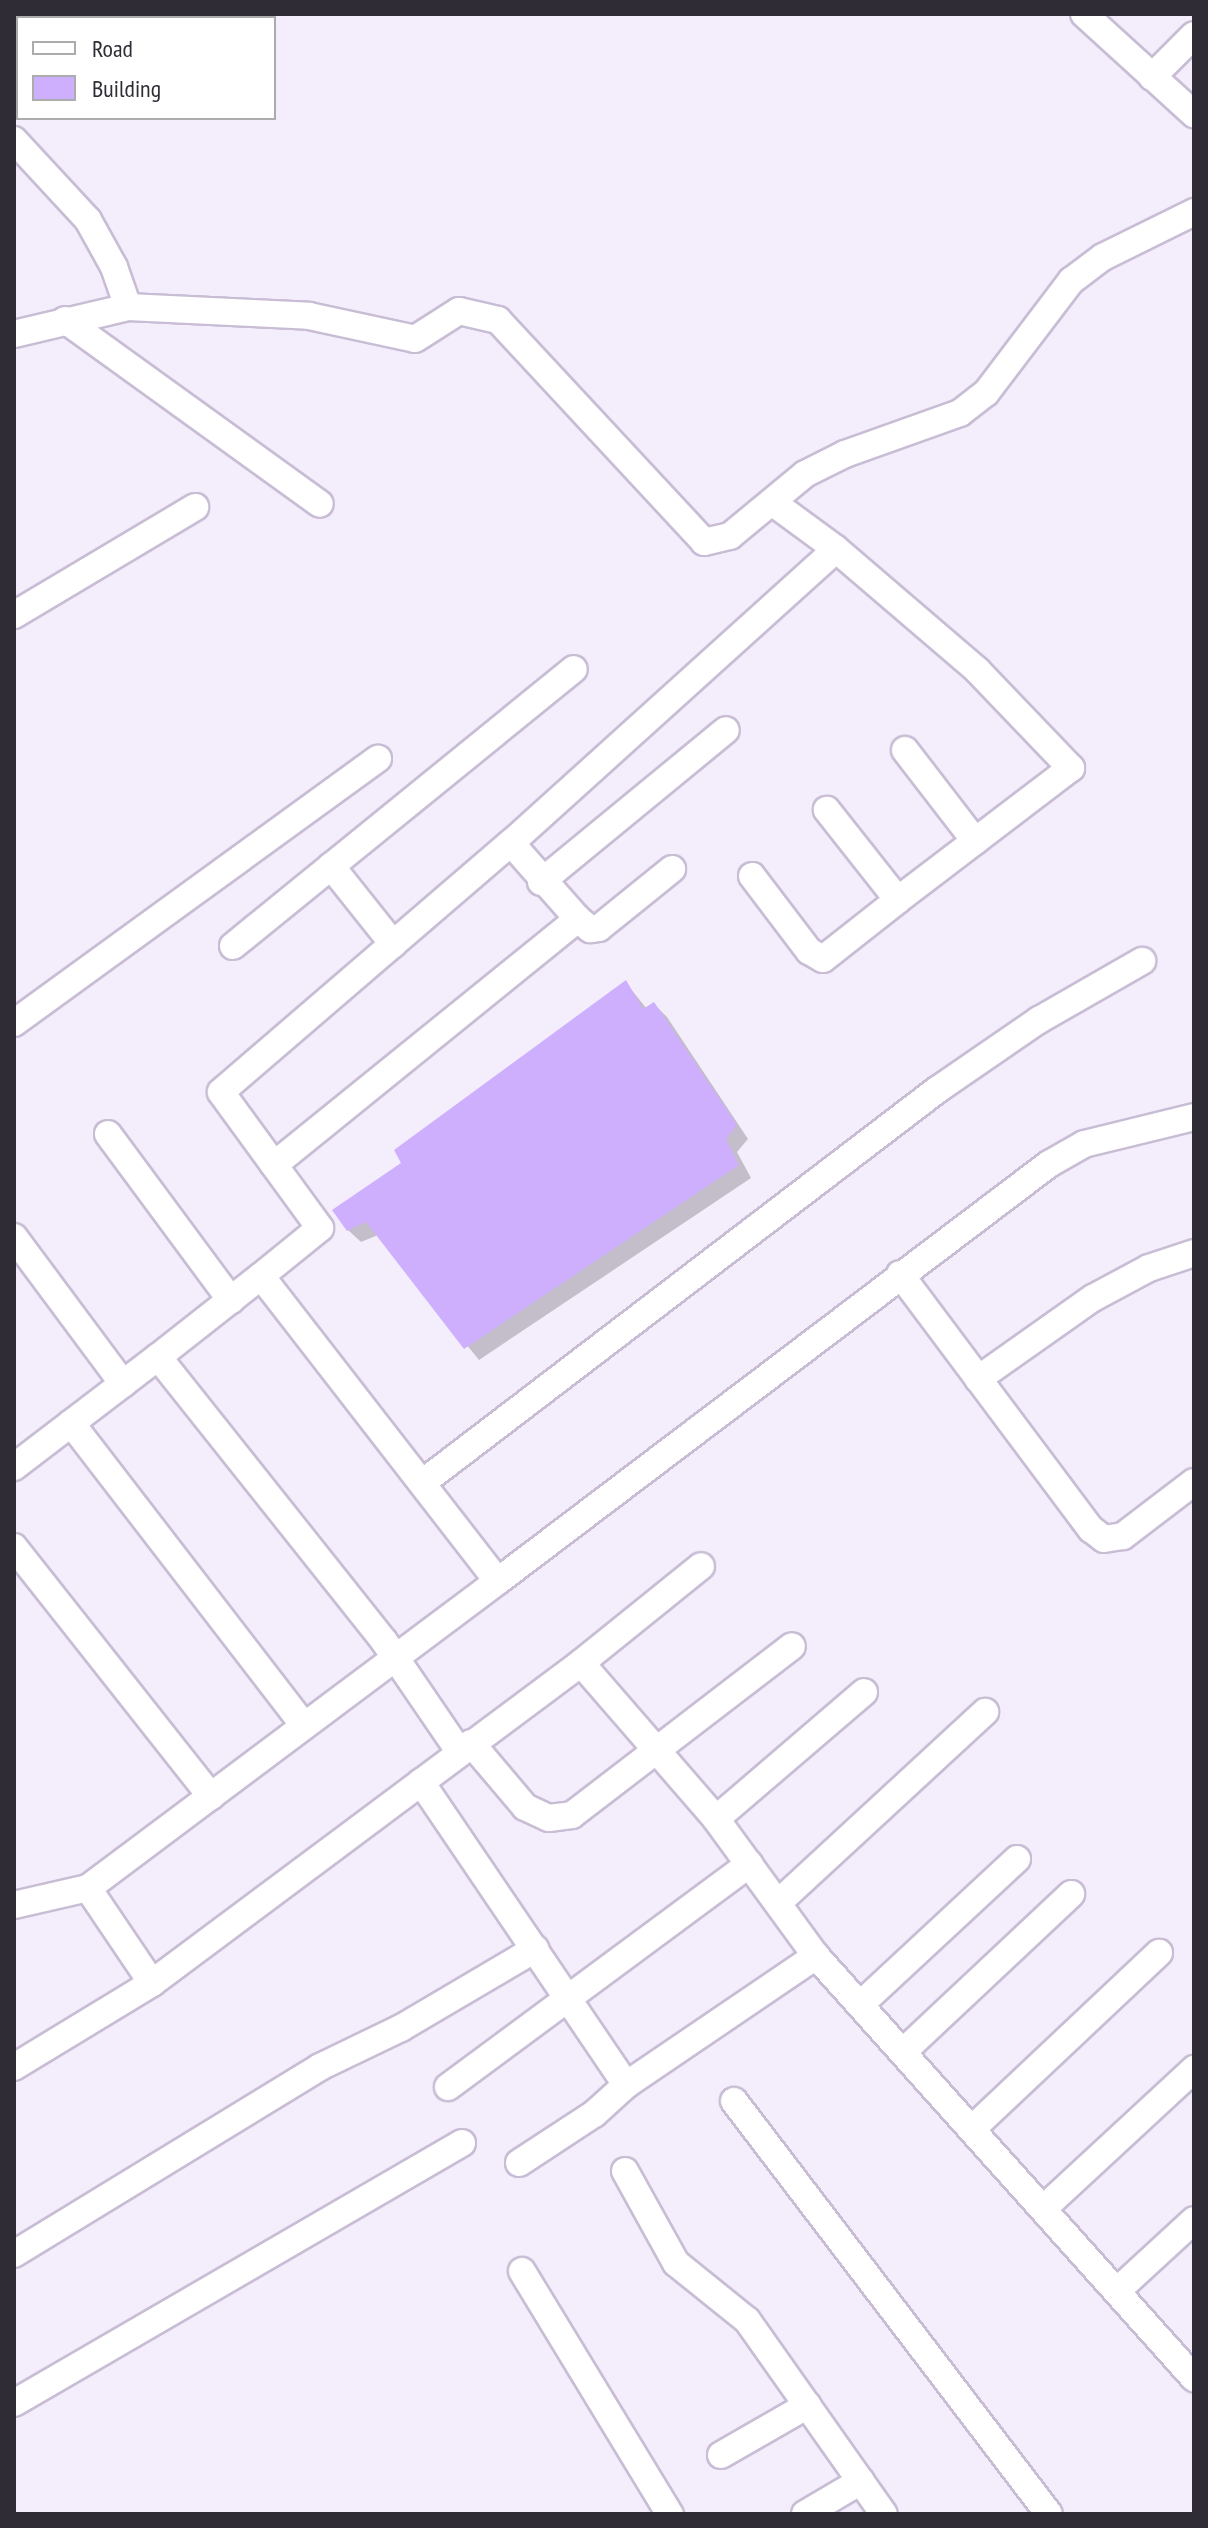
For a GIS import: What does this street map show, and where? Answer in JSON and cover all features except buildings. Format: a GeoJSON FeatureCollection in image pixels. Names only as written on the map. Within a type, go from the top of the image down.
{"type":"FeatureCollection","features":[{"type":"Feature","properties":{"kind":"street"},"geometry":{"type":"LineString","coordinates":[[1084,14],[1194,114]]}},
{"type":"Feature","properties":{"kind":"street"},"geometry":{"type":"LineString","coordinates":[[1152,77],[1194,35]]}},
{"type":"Feature","properties":{"kind":"street"},"geometry":{"type":"LineString","coordinates":[[14,140],[88,220],[114,267],[128,307]]}},
{"type":"Feature","properties":{"kind":"street"},"geometry":{"type":"LineString","coordinates":[[14,334],[128,307],[309,316],[415,339],[459,311],[498,320],[704,542],[730,536],[805,474],[845,454],[960,413],[986,393],[1071,281],[1103,257],[1194,212]]}},
{"type":"Feature","properties":{"kind":"street"},"geometry":{"type":"LineString","coordinates":[[65,320],[320,504]]}},
{"type":"Feature","properties":{"kind":"street"},"geometry":{"type":"LineString","coordinates":[[752,876],[809,951],[823,959],[1071,768],[977,670],[836,549],[772,502]]}},
{"type":"Feature","properties":{"kind":"street"},"geometry":{"type":"LineString","coordinates":[[14,615],[195,507]]}},
{"type":"Feature","properties":{"kind":"street"},"geometry":{"type":"LineString","coordinates":[[14,1467],[320,1228],[221,1092],[511,843],[836,549]]}},
{"type":"Feature","properties":{"kind":"street"},"geometry":{"type":"LineString","coordinates":[[233,946],[574,669]]}},
{"type":"Feature","properties":{"kind":"street"},"geometry":{"type":"LineString","coordinates":[[541,882],[726,730]]}},
{"type":"Feature","properties":{"kind":"street"},"geometry":{"type":"LineString","coordinates":[[905,750],[975,841]]}},
{"type":"Feature","properties":{"kind":"street"},"geometry":{"type":"LineString","coordinates":[[14,1023],[378,759]]}},
{"type":"Feature","properties":{"kind":"street"},"geometry":{"type":"LineString","coordinates":[[827,810],[898,900]]}},
{"type":"Feature","properties":{"kind":"street"},"geometry":{"type":"LineString","coordinates":[[511,843],[541,882],[590,929],[599,928],[672,869]]}},
{"type":"Feature","properties":{"kind":"street"},"geometry":{"type":"LineString","coordinates":[[331,866],[393,944]]}},
{"type":"Feature","properties":{"kind":"street"},"geometry":{"type":"LineString","coordinates":[[274,1165],[578,919]]}},
{"type":"Feature","properties":{"kind":"street"},"geometry":{"type":"LineString","coordinates":[[422,1483],[937,1090],[1039,1020],[1142,961]]}},
{"type":"Feature","properties":{"kind":"street"},"geometry":{"type":"LineString","coordinates":[[14,1905],[88,1888],[498,1581],[900,1274],[1084,1144],[1194,1117]]}},
{"type":"Feature","properties":{"kind":"street"},"geometry":{"type":"LineString","coordinates":[[108,1134],[231,1300]]}},
{"type":"Feature","properties":{"kind":"street"},"geometry":{"type":"LineString","coordinates":[[14,1237],[123,1384]]}},
{"type":"Feature","properties":{"kind":"street"},"geometry":{"type":"LineString","coordinates":[[978,1379],[1093,1298],[1149,1268],[1194,1253]]}},
{"type":"Feature","properties":{"kind":"street"},"geometry":{"type":"LineString","coordinates":[[900,1274],[1104,1539],[1123,1536],[1194,1482]]}},
{"type":"Feature","properties":{"kind":"street"},"geometry":{"type":"LineString","coordinates":[[261,1276],[498,1581]]}},
{"type":"Feature","properties":{"kind":"street"},"geometry":{"type":"LineString","coordinates":[[158,1357],[465,1747],[525,1807],[549,1818],[582,1809],[792,1646]]}},
{"type":"Feature","properties":{"kind":"street"},"geometry":{"type":"LineString","coordinates":[[71,1423],[304,1726]]}},
{"type":"Feature","properties":{"kind":"street"},"geometry":{"type":"LineString","coordinates":[[14,1547],[211,1796]]}},
{"type":"Feature","properties":{"kind":"street"},"geometry":{"type":"LineString","coordinates":[[14,2067],[152,1983],[581,1663],[701,1566]]}},
{"type":"Feature","properties":{"kind":"street"},"geometry":{"type":"LineString","coordinates":[[581,1663],[716,1819],[816,1956],[905,2050],[1192,2373]]}},
{"type":"Feature","properties":{"kind":"street"},"geometry":{"type":"LineString","coordinates":[[716,1819],[864,1692]]}},
{"type":"Feature","properties":{"kind":"street"},"geometry":{"type":"LineString","coordinates":[[778,1903],[985,1712]]}},
{"type":"Feature","properties":{"kind":"street"},"geometry":{"type":"LineString","coordinates":[[421,1782],[626,2085]]}},
{"type":"Feature","properties":{"kind":"street"},"geometry":{"type":"LineString","coordinates":[[861,2004],[1017,1859]]}},
{"type":"Feature","properties":{"kind":"street"},"geometry":{"type":"LineString","coordinates":[[448,2087],[570,2001],[749,1864]]}},
{"type":"Feature","properties":{"kind":"street"},"geometry":{"type":"LineString","coordinates":[[88,1888],[152,1983]]}},
{"type":"Feature","properties":{"kind":"street"},"geometry":{"type":"LineString","coordinates":[[905,2050],[1071,1894]]}},
{"type":"Feature","properties":{"kind":"street"},"geometry":{"type":"LineString","coordinates":[[14,2254],[320,2067],[401,2028],[535,1949]]}},
{"type":"Feature","properties":{"kind":"street"},"geometry":{"type":"LineString","coordinates":[[972,2129],[1159,1953]]}},
{"type":"Feature","properties":{"kind":"street"},"geometry":{"type":"LineString","coordinates":[[519,2163],[594,2114],[626,2085],[816,1956]]}},
{"type":"Feature","properties":{"kind":"street"},"geometry":{"type":"LineString","coordinates":[[1044,2208],[1194,2069]]}},
{"type":"Feature","properties":{"kind":"street"},"geometry":{"type":"LineString","coordinates":[[734,2101],[1049,2514]]}},
{"type":"Feature","properties":{"kind":"street"},"geometry":{"type":"LineString","coordinates":[[14,2403],[462,2143]]}},
{"type":"Feature","properties":{"kind":"street"},"geometry":{"type":"LineString","coordinates":[[625,2171],[676,2263],[747,2320],[884,2514]]}},
{"type":"Feature","properties":{"kind":"street"},"geometry":{"type":"LineString","coordinates":[[1118,2290],[1194,2220]]}},
{"type":"Feature","properties":{"kind":"street"},"geometry":{"type":"LineString","coordinates":[[522,2271],[670,2514]]}},
{"type":"Feature","properties":{"kind":"street"},"geometry":{"type":"LineString","coordinates":[[721,2455],[808,2405]]}},
{"type":"Feature","properties":{"kind":"street"},"geometry":{"type":"LineString","coordinates":[[805,2514],[861,2481]]}}]}
